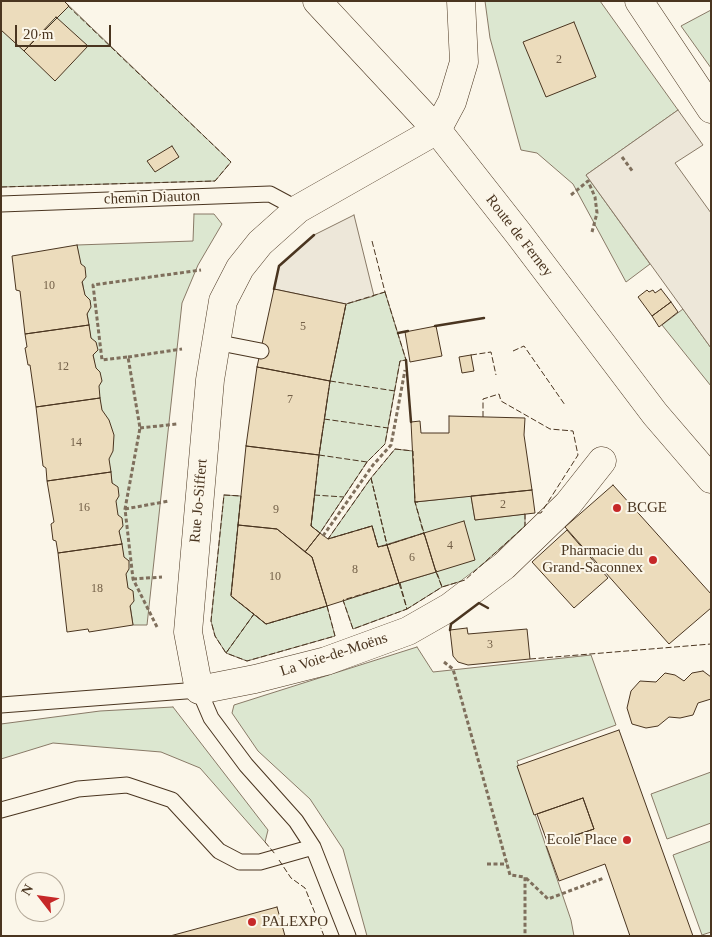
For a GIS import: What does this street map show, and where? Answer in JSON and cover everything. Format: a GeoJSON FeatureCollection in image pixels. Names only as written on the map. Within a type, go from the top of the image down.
{"type":"FeatureCollection","features":[{"type":"Feature","properties":{"kind":"street","name":"Route de Ferney"},"geometry":{"type":"LineString","coordinates":[[317,1],[436,130],[698,454],[711,479]]}},
{"type":"Feature","properties":{"kind":"street"},"geometry":{"type":"LineString","coordinates":[[436,130],[452,102],[464,62],[461,1]]}},
{"type":"Feature","properties":{"kind":"street"},"geometry":{"type":"LineString","coordinates":[[639,1],[711,109]]}},
{"type":"Feature","properties":{"kind":"street","name":"Rue Jo-Siffert"},"geometry":{"type":"LineString","coordinates":[[199,690],[188,632],[198,501],[215,342],[223,301],[240,268],[260,244],[298,209],[436,130]]}},
{"type":"Feature","properties":{"kind":"street","name":"La Voie-de-Moëns"},"geometry":{"type":"LineString","coordinates":[[199,690],[255,680],[326,661],[408,631],[450,607],[504,566],[568,504],[602,461]]}},
{"type":"Feature","properties":{"kind":"lane","name":"chemin Diauton"},"geometry":{"type":"LineString","coordinates":[[1,204],[270,194],[298,209]]}},
{"type":"Feature","properties":{"kind":"lane"},"geometry":{"type":"LineString","coordinates":[[215,342],[261,351]]}},
{"type":"Feature","properties":{"kind":"lane","name":"La Voie-de-Moëns"},"geometry":{"type":"LineString","coordinates":[[1,705],[199,690]]}},
{"type":"Feature","properties":{"kind":"lane","name":"Rue Jo-Siffert"},"geometry":{"type":"LineString","coordinates":[[199,690],[212,718],[246,765],[296,821],[312,847],[348,936]]}},
{"type":"Feature","properties":{"kind":"lane"},"geometry":{"type":"LineString","coordinates":[[1,810],[78,789],[127,784],[172,800],[219,851],[240,862],[260,862],[312,847]]}},
{"type":"Feature","properties":{"kind":"path"},"geometry":{"type":"LineString","coordinates":[[622,157],[633,172]]}},
{"type":"Feature","properties":{"kind":"path"},"geometry":{"type":"LineString","coordinates":[[571,195],[588,181],[595,196],[597,213],[592,232]]}},
{"type":"Feature","properties":{"kind":"path"},"geometry":{"type":"LineString","coordinates":[[182,349],[102,360],[93,285],[201,270]]}},
{"type":"Feature","properties":{"kind":"path"},"geometry":{"type":"LineString","coordinates":[[128,357],[140,428],[125,509],[133,579],[160,632]]}},
{"type":"Feature","properties":{"kind":"path"},"geometry":{"type":"LineString","coordinates":[[323,536],[372,465],[391,444],[405,370]]}},
{"type":"Feature","properties":{"kind":"path"},"geometry":{"type":"LineString","coordinates":[[140,428],[178,424]]}},
{"type":"Feature","properties":{"kind":"path"},"geometry":{"type":"LineString","coordinates":[[125,509],[171,500]]}},
{"type":"Feature","properties":{"kind":"path"},"geometry":{"type":"LineString","coordinates":[[133,579],[163,576]]}},
{"type":"Feature","properties":{"kind":"path"},"geometry":{"type":"LineString","coordinates":[[444,662],[453,668],[510,875],[525,877],[548,899],[604,878]]}},
{"type":"Feature","properties":{"kind":"path"},"geometry":{"type":"LineString","coordinates":[[487,864],[506,864]]}},
{"type":"Feature","properties":{"kind":"path"},"geometry":{"type":"LineString","coordinates":[[525,877],[526,936]]}},
{"type":"Feature","properties":{"kind":"green space"},"geometry":{"type":"Polygon","coordinates":[[[1,1],[64,1],[231,162],[215,181],[1,187],[1,1]]]}},
{"type":"Feature","properties":{"kind":"green space"},"geometry":{"type":"Polygon","coordinates":[[[485,1],[600,1],[678,110],[586,175],[650,264],[626,282],[573,184],[537,153],[521,150],[490,38],[485,1]]]}},
{"type":"Feature","properties":{"kind":"green space"},"geometry":{"type":"Polygon","coordinates":[[[711,10],[711,68],[681,26],[711,10]]]}},
{"type":"Feature","properties":{"kind":"green space"},"geometry":{"type":"Polygon","coordinates":[[[194,214],[214,214],[222,224],[198,265],[182,303],[147,625],[133,625],[77,245],[193,241],[194,214]]]}},
{"type":"Feature","properties":{"kind":"green space"},"geometry":{"type":"Polygon","coordinates":[[[385,292],[406,360],[400,361],[385,444],[367,462],[320,533],[311,526],[319,455],[330,381],[346,304],[385,292]]]}},
{"type":"Feature","properties":{"kind":"green space"},"geometry":{"type":"Polygon","coordinates":[[[683,309],[711,348],[711,386],[662,325],[683,309]]]}},
{"type":"Feature","properties":{"kind":"green space"},"geometry":{"type":"Polygon","coordinates":[[[395,449],[413,451],[415,502],[471,496],[475,520],[525,514],[525,526],[465,580],[442,587],[407,609],[353,629],[343,600],[436,572],[424,533],[378,547],[372,526],[328,539],[371,478],[395,449]]]}},
{"type":"Feature","properties":{"kind":"green space"},"geometry":{"type":"Polygon","coordinates":[[[224,495],[241,496],[231,596],[266,624],[327,606],[335,636],[247,661],[226,653],[215,636],[211,621],[224,495]]]}},
{"type":"Feature","properties":{"kind":"green space"},"geometry":{"type":"Polygon","coordinates":[[[417,647],[433,672],[591,655],[616,725],[517,761],[571,920],[574,936],[367,936],[343,849],[310,799],[258,751],[232,713],[234,705],[417,647]]]}},
{"type":"Feature","properties":{"kind":"green space"},"geometry":{"type":"Polygon","coordinates":[[[173,707],[268,830],[265,842],[200,768],[161,752],[53,743],[1,759],[1,724],[100,711],[173,707]]]}},
{"type":"Feature","properties":{"kind":"green space"},"geometry":{"type":"Polygon","coordinates":[[[711,772],[711,823],[667,839],[651,794],[711,772]]]}},
{"type":"Feature","properties":{"kind":"green space"},"geometry":{"type":"Polygon","coordinates":[[[711,841],[711,932],[702,935],[673,855],[711,841]]]}},
{"type":"Feature","properties":{"kind":"shaded area"},"geometry":{"type":"Polygon","coordinates":[[[678,110],[703,145],[675,163],[711,213],[711,348],[586,175],[678,110]]]}},
{"type":"Feature","properties":{"kind":"shaded area"},"geometry":{"type":"Polygon","coordinates":[[[354,215],[374,296],[346,304],[274,289],[279,266],[314,235],[354,215]]]}},
{"type":"Feature","properties":{"kind":"building"},"geometry":{"type":"Polygon","coordinates":[[[1,1],[64,1],[69,6],[24,51],[1,30],[1,1]]]}},
{"type":"Feature","properties":{"kind":"building"},"geometry":{"type":"Polygon","coordinates":[[[56,17],[88,46],[55,81],[24,51],[56,17]]]}},
{"type":"Feature","properties":{"kind":"building"},"geometry":{"type":"Polygon","coordinates":[[[574,22],[596,77],[546,97],[523,42],[574,22]]]}},
{"type":"Feature","properties":{"kind":"building"},"geometry":{"type":"Polygon","coordinates":[[[172,146],[179,157],[155,172],[147,161],[172,146]]]}},
{"type":"Feature","properties":{"kind":"building"},"geometry":{"type":"Polygon","coordinates":[[[77,245],[81,264],[85,267],[86,277],[82,282],[85,295],[90,300],[91,307],[87,314],[89,325],[25,334],[20,291],[16,290],[12,256],[77,245]]]}},
{"type":"Feature","properties":{"kind":"building"},"geometry":{"type":"Polygon","coordinates":[[[274,289],[346,304],[330,381],[257,367],[274,289]]]}},
{"type":"Feature","properties":{"kind":"building"},"geometry":{"type":"Polygon","coordinates":[[[661,289],[671,302],[652,316],[638,297],[647,290],[649,292],[653,290],[655,293],[661,289]]]}},
{"type":"Feature","properties":{"kind":"building"},"geometry":{"type":"Polygon","coordinates":[[[671,302],[678,312],[659,327],[652,316],[671,302]]]}},
{"type":"Feature","properties":{"kind":"building"},"geometry":{"type":"Polygon","coordinates":[[[89,325],[91,338],[96,342],[98,350],[93,355],[102,381],[99,386],[100,398],[36,407],[30,365],[28,365],[25,348],[27,347],[25,334],[89,325]]]}},
{"type":"Feature","properties":{"kind":"building"},"geometry":{"type":"Polygon","coordinates":[[[436,326],[442,356],[410,362],[405,332],[436,326]]]}},
{"type":"Feature","properties":{"kind":"building"},"geometry":{"type":"Polygon","coordinates":[[[471,355],[474,371],[462,373],[459,357],[471,355]]]}},
{"type":"Feature","properties":{"kind":"building"},"geometry":{"type":"Polygon","coordinates":[[[257,367],[330,381],[319,455],[246,446],[257,367]]]}},
{"type":"Feature","properties":{"kind":"building"},"geometry":{"type":"Polygon","coordinates":[[[100,398],[102,410],[109,420],[114,435],[113,451],[109,459],[111,472],[47,481],[46,468],[43,466],[36,407],[100,398]]]}},
{"type":"Feature","properties":{"kind":"building"},"geometry":{"type":"Polygon","coordinates":[[[449,416],[525,418],[524,435],[532,490],[415,502],[411,422],[420,421],[421,433],[449,433],[449,416]]]}},
{"type":"Feature","properties":{"kind":"building"},"geometry":{"type":"Polygon","coordinates":[[[246,446],[319,455],[311,526],[320,533],[305,552],[277,529],[238,525],[246,446]]]}},
{"type":"Feature","properties":{"kind":"building"},"geometry":{"type":"Polygon","coordinates":[[[111,472],[112,483],[118,487],[119,496],[116,501],[118,515],[122,518],[123,526],[119,531],[122,544],[58,553],[56,541],[53,540],[51,524],[54,522],[47,481],[111,472]]]}},
{"type":"Feature","properties":{"kind":"building"},"geometry":{"type":"Polygon","coordinates":[[[613,485],[711,594],[711,608],[669,644],[565,527],[613,485]]]}},
{"type":"Feature","properties":{"kind":"building"},"geometry":{"type":"Polygon","coordinates":[[[532,490],[535,513],[475,520],[471,496],[532,490]]]}},
{"type":"Feature","properties":{"kind":"building"},"geometry":{"type":"Polygon","coordinates":[[[464,521],[475,560],[436,572],[424,533],[464,521]]]}},
{"type":"Feature","properties":{"kind":"building"},"geometry":{"type":"Polygon","coordinates":[[[238,525],[277,529],[312,557],[327,606],[266,624],[231,596],[238,525]]]}},
{"type":"Feature","properties":{"kind":"building"},"geometry":{"type":"Polygon","coordinates":[[[372,526],[378,547],[387,545],[399,583],[327,606],[312,557],[305,552],[320,533],[328,539],[372,526]]]}},
{"type":"Feature","properties":{"kind":"building"},"geometry":{"type":"Polygon","coordinates":[[[567,530],[608,578],[574,608],[532,562],[567,530]]]}},
{"type":"Feature","properties":{"kind":"building"},"geometry":{"type":"Polygon","coordinates":[[[424,533],[436,572],[399,583],[387,545],[424,533]]]}},
{"type":"Feature","properties":{"kind":"building"},"geometry":{"type":"Polygon","coordinates":[[[122,544],[124,557],[129,561],[129,569],[126,574],[128,588],[133,591],[134,601],[130,606],[133,625],[89,632],[88,629],[67,632],[58,553],[122,544]]]}},
{"type":"Feature","properties":{"kind":"building"},"geometry":{"type":"Polygon","coordinates":[[[467,628],[468,634],[527,629],[530,659],[468,665],[458,662],[453,656],[450,630],[467,628]]]}},
{"type":"Feature","properties":{"kind":"building"},"geometry":{"type":"Polygon","coordinates":[[[703,671],[711,677],[711,699],[698,703],[693,715],[680,718],[669,717],[658,726],[646,728],[632,724],[627,708],[631,691],[640,681],[656,682],[665,673],[675,675],[684,681],[692,673],[703,671]]]}},
{"type":"Feature","properties":{"kind":"building"},"geometry":{"type":"Polygon","coordinates":[[[619,730],[693,936],[630,936],[605,864],[559,881],[546,845],[594,829],[583,798],[534,815],[517,766],[619,730]]]}},
{"type":"Feature","properties":{"kind":"building"},"geometry":{"type":"Polygon","coordinates":[[[583,798],[594,829],[548,844],[537,814],[583,798]]]}},
{"type":"Feature","properties":{"kind":"building","name":"PALEXPO"},"geometry":{"type":"Polygon","coordinates":[[[277,907],[285,936],[170,936],[277,907]]]}},
{"type":"Feature","properties":{"kind":"fence"},"geometry":{"type":"LineString","coordinates":[[1,187],[215,181],[231,162],[67,5]]}},
{"type":"Feature","properties":{"kind":"fence"},"geometry":{"type":"LineString","coordinates":[[372,241],[385,292]]}},
{"type":"Feature","properties":{"kind":"fence"},"geometry":{"type":"LineString","coordinates":[[385,292],[406,360],[400,361],[385,444],[367,462],[320,533],[311,526],[319,455],[330,381],[346,304],[385,292]]}},
{"type":"Feature","properties":{"kind":"fence"},"geometry":{"type":"LineString","coordinates":[[513,351],[524,346],[565,405]]}},
{"type":"Feature","properties":{"kind":"fence"},"geometry":{"type":"LineString","coordinates":[[471,355],[491,352],[496,375]]}},
{"type":"Feature","properties":{"kind":"fence"},"geometry":{"type":"LineString","coordinates":[[330,381],[395,391]]}},
{"type":"Feature","properties":{"kind":"fence"},"geometry":{"type":"LineString","coordinates":[[483,417],[483,399],[499,394],[501,401],[550,429],[573,431],[578,455],[541,513],[535,513]]}},
{"type":"Feature","properties":{"kind":"fence"},"geometry":{"type":"LineString","coordinates":[[324,419],[388,428]]}},
{"type":"Feature","properties":{"kind":"fence"},"geometry":{"type":"LineString","coordinates":[[395,449],[413,451],[415,502],[424,533],[387,545],[371,478],[395,449]]}},
{"type":"Feature","properties":{"kind":"fence"},"geometry":{"type":"LineString","coordinates":[[319,455],[367,462]]}},
{"type":"Feature","properties":{"kind":"fence"},"geometry":{"type":"LineString","coordinates":[[371,478],[387,545],[378,547],[372,526],[328,539],[371,478]]}},
{"type":"Feature","properties":{"kind":"fence"},"geometry":{"type":"LineString","coordinates":[[224,495],[241,496],[231,596],[254,614],[226,653],[215,636],[211,621],[224,495]]}},
{"type":"Feature","properties":{"kind":"fence"},"geometry":{"type":"LineString","coordinates":[[314,495],[344,497]]}},
{"type":"Feature","properties":{"kind":"fence"},"geometry":{"type":"LineString","coordinates":[[418,502],[415,502],[424,535]]}},
{"type":"Feature","properties":{"kind":"fence"},"geometry":{"type":"LineString","coordinates":[[436,572],[442,587],[465,580],[525,526],[525,514],[522,514]]}},
{"type":"Feature","properties":{"kind":"fence"},"geometry":{"type":"LineString","coordinates":[[400,583],[407,609],[442,587],[436,570]]}},
{"type":"Feature","properties":{"kind":"fence"},"geometry":{"type":"LineString","coordinates":[[399,583],[407,609],[353,629],[343,600],[399,583]]}},
{"type":"Feature","properties":{"kind":"fence"},"geometry":{"type":"LineString","coordinates":[[327,606],[335,636],[247,661],[226,653],[254,614],[266,624],[327,606]]}},
{"type":"Feature","properties":{"kind":"fence"},"geometry":{"type":"LineString","coordinates":[[530,659],[711,644]]}},
{"type":"Feature","properties":{"kind":"fence"},"geometry":{"type":"LineString","coordinates":[[265,842],[275,854]]}},
{"type":"Feature","properties":{"kind":"fence"},"geometry":{"type":"LineString","coordinates":[[279,860],[291,878],[305,888],[324,936]]}},
{"type":"Feature","properties":{"kind":"wall"},"geometry":{"type":"LineString","coordinates":[[274,289],[279,266],[314,235]]}},
{"type":"Feature","properties":{"kind":"wall"},"geometry":{"type":"LineString","coordinates":[[435,326],[484,318]]}},
{"type":"Feature","properties":{"kind":"wall"},"geometry":{"type":"LineString","coordinates":[[398,333],[408,331]]}},
{"type":"Feature","properties":{"kind":"wall"},"geometry":{"type":"LineString","coordinates":[[406,360],[411,422]]}},
{"type":"Feature","properties":{"kind":"wall"},"geometry":{"type":"LineString","coordinates":[[450,630],[451,624],[479,603],[488,608]]}},
{"type":"Feature","properties":{"kind":"place","name":"BCGE"},"geometry":{"type":"Point","coordinates":[617,508]}},
{"type":"Feature","properties":{"kind":"place","name":"Pharmacie du Grand-Saconnex"},"geometry":{"type":"Point","coordinates":[653,560]}},
{"type":"Feature","properties":{"kind":"place","name":"Ecole Place"},"geometry":{"type":"Point","coordinates":[627,840]}},
{"type":"Feature","properties":{"kind":"place","name":"PALEXPO"},"geometry":{"type":"Point","coordinates":[252,922]}}]}
